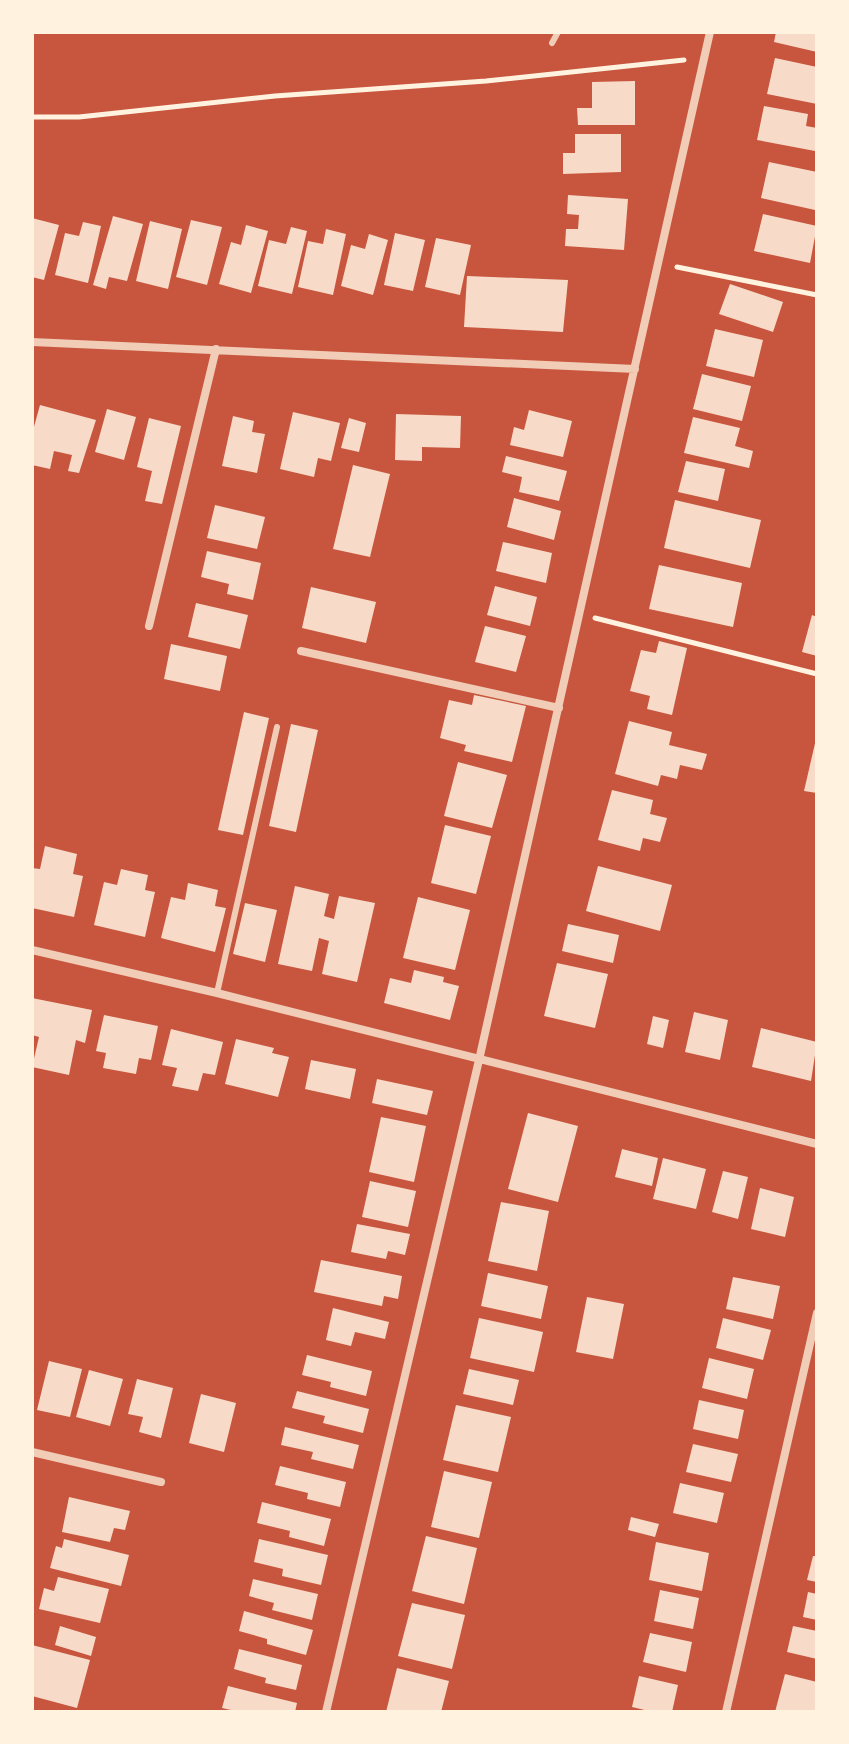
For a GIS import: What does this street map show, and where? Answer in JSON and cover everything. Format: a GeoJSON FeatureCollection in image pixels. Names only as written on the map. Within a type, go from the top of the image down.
{"type":"FeatureCollection","features":[{"type":"Feature","properties":{"kind":"street"},"geometry":{"type":"LineString","coordinates":[[326,1712],[479,1060],[710,32]]}},
{"type":"Feature","properties":{"kind":"street"},"geometry":{"type":"LineString","coordinates":[[32,342],[635,369]]}},
{"type":"Feature","properties":{"kind":"street"},"geometry":{"type":"LineString","coordinates":[[149,626],[216,349]]}},
{"type":"Feature","properties":{"kind":"street"},"geometry":{"type":"LineString","coordinates":[[301,651],[559,708]]}},
{"type":"Feature","properties":{"kind":"street"},"geometry":{"type":"LineString","coordinates":[[32,950],[217,993],[817,1144]]}},
{"type":"Feature","properties":{"kind":"street"},"geometry":{"type":"LineString","coordinates":[[726,1712],[817,1313]]}},
{"type":"Feature","properties":{"kind":"street"},"geometry":{"type":"LineString","coordinates":[[32,1452],[161,1482]]}},
{"type":"Feature","properties":{"kind":"lane"},"geometry":{"type":"LineString","coordinates":[[552,43],[558,32]]}},
{"type":"Feature","properties":{"kind":"lane"},"geometry":{"type":"LineString","coordinates":[[217,993],[277,727]]}},
{"type":"Feature","properties":{"kind":"path"},"geometry":{"type":"LineString","coordinates":[[32,117],[79,117],[275,96],[486,81],[704,58]]}},
{"type":"Feature","properties":{"kind":"path"},"geometry":{"type":"LineString","coordinates":[[658,263],[817,295]]}},
{"type":"Feature","properties":{"kind":"path"},"geometry":{"type":"LineString","coordinates":[[579,614],[817,674]]}},
{"type":"Feature","properties":{"kind":"building"},"geometry":{"type":"Polygon","coordinates":[[[776,32],[817,32],[817,52],[774,42],[776,32]]]}},
{"type":"Feature","properties":{"kind":"building"},"geometry":{"type":"Polygon","coordinates":[[[775,58],[817,67],[817,104],[767,94],[775,58]]]}},
{"type":"Feature","properties":{"kind":"building"},"geometry":{"type":"Polygon","coordinates":[[[635,81],[635,125],[578,125],[577,108],[592,108],[592,82],[635,81]]]}},
{"type":"Feature","properties":{"kind":"building"},"geometry":{"type":"Polygon","coordinates":[[[764,106],[808,114],[806,126],[817,128],[815,151],[757,140],[764,106]]]}},
{"type":"Feature","properties":{"kind":"building"},"geometry":{"type":"Polygon","coordinates":[[[575,134],[621,134],[621,172],[563,174],[563,153],[575,153],[575,134]]]}},
{"type":"Feature","properties":{"kind":"building"},"geometry":{"type":"Polygon","coordinates":[[[769,162],[817,172],[815,210],[761,198],[769,162]]]}},
{"type":"Feature","properties":{"kind":"building"},"geometry":{"type":"Polygon","coordinates":[[[568,195],[628,199],[624,250],[565,246],[566,229],[578,229],[579,215],[567,214],[568,195]]]}},
{"type":"Feature","properties":{"kind":"building"},"geometry":{"type":"Polygon","coordinates":[[[763,214],[817,226],[810,263],[754,251],[763,214]]]}},
{"type":"Feature","properties":{"kind":"building"},"geometry":{"type":"Polygon","coordinates":[[[113,216],[143,224],[127,281],[109,277],[106,289],[93,285],[113,216]]]}},
{"type":"Feature","properties":{"kind":"building"},"geometry":{"type":"Polygon","coordinates":[[[32,218],[59,225],[44,280],[32,277],[32,218]]]}},
{"type":"Feature","properties":{"kind":"building"},"geometry":{"type":"Polygon","coordinates":[[[191,220],[222,227],[207,285],[176,277],[191,220]]]}},
{"type":"Feature","properties":{"kind":"building"},"geometry":{"type":"Polygon","coordinates":[[[150,221],[182,229],[168,289],[136,281],[150,221]]]}},
{"type":"Feature","properties":{"kind":"building"},"geometry":{"type":"Polygon","coordinates":[[[83,222],[101,226],[88,283],[55,275],[65,233],[79,236],[83,222]]]}},
{"type":"Feature","properties":{"kind":"building"},"geometry":{"type":"Polygon","coordinates":[[[246,225],[268,231],[251,293],[219,284],[231,242],[241,245],[246,225]]]}},
{"type":"Feature","properties":{"kind":"building"},"geometry":{"type":"Polygon","coordinates":[[[291,227],[307,231],[292,294],[258,286],[269,240],[286,244],[291,227]]]}},
{"type":"Feature","properties":{"kind":"building"},"geometry":{"type":"Polygon","coordinates":[[[326,229],[346,234],[333,295],[298,287],[308,241],[323,244],[326,229]]]}},
{"type":"Feature","properties":{"kind":"building"},"geometry":{"type":"Polygon","coordinates":[[[395,233],[425,240],[413,291],[384,285],[395,233]]]}},
{"type":"Feature","properties":{"kind":"building"},"geometry":{"type":"Polygon","coordinates":[[[369,234],[388,240],[373,295],[341,286],[351,245],[365,249],[369,234]]]}},
{"type":"Feature","properties":{"kind":"building"},"geometry":{"type":"Polygon","coordinates":[[[436,238],[471,245],[460,295],[425,287],[436,238]]]}},
{"type":"Feature","properties":{"kind":"building"},"geometry":{"type":"Polygon","coordinates":[[[467,276],[568,280],[563,332],[464,327],[467,276]]]}},
{"type":"Feature","properties":{"kind":"building"},"geometry":{"type":"Polygon","coordinates":[[[730,284],[783,302],[773,332],[719,314],[730,284]]]}},
{"type":"Feature","properties":{"kind":"building"},"geometry":{"type":"Polygon","coordinates":[[[715,329],[763,340],[754,377],[706,366],[715,329]]]}},
{"type":"Feature","properties":{"kind":"building"},"geometry":{"type":"Polygon","coordinates":[[[702,374],[751,386],[742,421],[693,409],[702,374]]]}},
{"type":"Feature","properties":{"kind":"building"},"geometry":{"type":"Polygon","coordinates":[[[40,405],[96,420],[79,473],[68,471],[72,455],[54,451],[50,469],[32,465],[32,434],[40,405]]]}},
{"type":"Feature","properties":{"kind":"building"},"geometry":{"type":"Polygon","coordinates":[[[107,409],[136,417],[124,460],[95,452],[107,409]]]}},
{"type":"Feature","properties":{"kind":"building"},"geometry":{"type":"Polygon","coordinates":[[[529,410],[572,421],[563,457],[510,445],[514,427],[524,430],[529,410]]]}},
{"type":"Feature","properties":{"kind":"building"},"geometry":{"type":"Polygon","coordinates":[[[293,412],[340,423],[331,461],[318,458],[314,477],[280,469],[293,412]]]}},
{"type":"Feature","properties":{"kind":"building"},"geometry":{"type":"Polygon","coordinates":[[[396,414],[461,416],[460,448],[422,447],[422,461],[395,460],[396,414]]]}},
{"type":"Feature","properties":{"kind":"building"},"geometry":{"type":"Polygon","coordinates":[[[233,416],[254,421],[252,432],[265,434],[257,473],[222,466],[233,416]]]}},
{"type":"Feature","properties":{"kind":"building"},"geometry":{"type":"Polygon","coordinates":[[[693,417],[740,428],[735,446],[753,451],[749,468],[684,453],[693,417]]]}},
{"type":"Feature","properties":{"kind":"building"},"geometry":{"type":"Polygon","coordinates":[[[149,418],[181,426],[162,504],[145,501],[152,471],[137,467],[149,418]]]}},
{"type":"Feature","properties":{"kind":"building"},"geometry":{"type":"Polygon","coordinates":[[[349,418],[366,423],[359,452],[341,448],[349,418]]]}},
{"type":"Feature","properties":{"kind":"building"},"geometry":{"type":"Polygon","coordinates":[[[506,456],[567,471],[559,501],[519,492],[522,477],[502,472],[506,456]]]}},
{"type":"Feature","properties":{"kind":"building"},"geometry":{"type":"Polygon","coordinates":[[[686,461],[725,469],[718,501],[678,492],[686,461]]]}},
{"type":"Feature","properties":{"kind":"building"},"geometry":{"type":"Polygon","coordinates":[[[353,465],[390,474],[370,557],[333,549],[353,465]]]}},
{"type":"Feature","properties":{"kind":"building"},"geometry":{"type":"Polygon","coordinates":[[[514,498],[561,511],[554,540],[507,527],[514,498]]]}},
{"type":"Feature","properties":{"kind":"building"},"geometry":{"type":"Polygon","coordinates":[[[675,500],[761,520],[750,568],[664,548],[675,500]]]}},
{"type":"Feature","properties":{"kind":"building"},"geometry":{"type":"Polygon","coordinates":[[[215,505],[265,517],[257,549],[207,538],[215,505]]]}},
{"type":"Feature","properties":{"kind":"building"},"geometry":{"type":"Polygon","coordinates":[[[503,542],[552,553],[546,583],[496,571],[503,542]]]}},
{"type":"Feature","properties":{"kind":"building"},"geometry":{"type":"Polygon","coordinates":[[[207,551],[261,563],[253,600],[227,594],[229,584],[201,577],[207,551]]]}},
{"type":"Feature","properties":{"kind":"building"},"geometry":{"type":"Polygon","coordinates":[[[659,565],[742,583],[733,627],[649,609],[659,565]]]}},
{"type":"Feature","properties":{"kind":"building"},"geometry":{"type":"Polygon","coordinates":[[[495,586],[537,597],[530,626],[487,615],[495,586]]]}},
{"type":"Feature","properties":{"kind":"building"},"geometry":{"type":"Polygon","coordinates":[[[311,587],[376,602],[366,643],[302,628],[311,587]]]}},
{"type":"Feature","properties":{"kind":"building"},"geometry":{"type":"Polygon","coordinates":[[[196,603],[248,615],[240,649],[188,637],[196,603]]]}},
{"type":"Feature","properties":{"kind":"building"},"geometry":{"type":"Polygon","coordinates":[[[812,615],[817,617],[817,656],[802,652],[812,615]]]}},
{"type":"Feature","properties":{"kind":"building"},"geometry":{"type":"Polygon","coordinates":[[[485,626],[526,636],[516,672],[475,662],[485,626]]]}},
{"type":"Feature","properties":{"kind":"building"},"geometry":{"type":"Polygon","coordinates":[[[659,641],[687,648],[672,715],[647,709],[650,696],[630,691],[641,650],[656,653],[659,641]]]}},
{"type":"Feature","properties":{"kind":"building"},"geometry":{"type":"Polygon","coordinates":[[[171,644],[227,656],[220,691],[164,679],[171,644]]]}},
{"type":"Feature","properties":{"kind":"building"},"geometry":{"type":"Polygon","coordinates":[[[474,695],[526,706],[512,762],[464,751],[466,745],[440,738],[449,700],[472,705],[474,695]]]}},
{"type":"Feature","properties":{"kind":"building"},"geometry":{"type":"Polygon","coordinates":[[[244,712],[269,718],[243,835],[218,830],[244,712]]]}},
{"type":"Feature","properties":{"kind":"building"},"geometry":{"type":"Polygon","coordinates":[[[629,721],[672,732],[669,745],[707,754],[702,770],[680,765],[677,779],[661,775],[658,786],[615,774],[629,721]]]}},
{"type":"Feature","properties":{"kind":"building"},"geometry":{"type":"Polygon","coordinates":[[[291,724],[318,730],[296,832],[269,826],[291,724]]]}},
{"type":"Feature","properties":{"kind":"building"},"geometry":{"type":"Polygon","coordinates":[[[817,739],[817,793],[804,791],[817,739]]]}},
{"type":"Feature","properties":{"kind":"building"},"geometry":{"type":"Polygon","coordinates":[[[458,762],[507,775],[492,828],[444,816],[458,762]]]}},
{"type":"Feature","properties":{"kind":"building"},"geometry":{"type":"Polygon","coordinates":[[[612,790],[653,800],[650,814],[667,818],[660,842],[643,838],[640,851],[598,840],[612,790]]]}},
{"type":"Feature","properties":{"kind":"building"},"geometry":{"type":"Polygon","coordinates":[[[445,825],[491,836],[476,894],[431,883],[445,825]]]}},
{"type":"Feature","properties":{"kind":"building"},"geometry":{"type":"Polygon","coordinates":[[[45,846],[77,854],[73,874],[83,876],[74,917],[32,908],[32,868],[40,869],[45,846]]]}},
{"type":"Feature","properties":{"kind":"building"},"geometry":{"type":"Polygon","coordinates":[[[598,866],[672,885],[660,931],[586,911],[598,866]]]}},
{"type":"Feature","properties":{"kind":"building"},"geometry":{"type":"Polygon","coordinates":[[[121,869],[148,875],[145,890],[155,892],[145,937],[94,925],[104,882],[117,885],[121,869]]]}},
{"type":"Feature","properties":{"kind":"building"},"geometry":{"type":"Polygon","coordinates":[[[188,883],[218,890],[215,906],[226,908],[215,952],[161,938],[171,897],[185,900],[188,883]]]}},
{"type":"Feature","properties":{"kind":"building"},"geometry":{"type":"Polygon","coordinates":[[[295,886],[329,894],[324,916],[334,919],[339,896],[375,903],[357,982],[322,974],[329,941],[319,938],[312,971],[278,964],[295,886]]]}},
{"type":"Feature","properties":{"kind":"building"},"geometry":{"type":"Polygon","coordinates":[[[418,897],[470,910],[455,970],[403,958],[418,897]]]}},
{"type":"Feature","properties":{"kind":"building"},"geometry":{"type":"Polygon","coordinates":[[[245,903],[277,910],[265,962],[233,954],[245,903]]]}},
{"type":"Feature","properties":{"kind":"building"},"geometry":{"type":"Polygon","coordinates":[[[568,924],[619,935],[613,963],[562,951],[568,924]]]}},
{"type":"Feature","properties":{"kind":"building"},"geometry":{"type":"Polygon","coordinates":[[[557,963],[608,974],[595,1028],[544,1016],[557,963]]]}},
{"type":"Feature","properties":{"kind":"building"},"geometry":{"type":"Polygon","coordinates":[[[414,970],[444,977],[443,982],[459,986],[450,1020],[384,1003],[390,978],[411,983],[414,970]]]}},
{"type":"Feature","properties":{"kind":"building"},"geometry":{"type":"Polygon","coordinates":[[[32,998],[92,1010],[85,1043],[76,1040],[69,1075],[32,1067],[39,1037],[32,1035],[32,998]]]}},
{"type":"Feature","properties":{"kind":"building"},"geometry":{"type":"Polygon","coordinates":[[[694,1012],[728,1020],[720,1060],[685,1052],[694,1012]]]}},
{"type":"Feature","properties":{"kind":"building"},"geometry":{"type":"Polygon","coordinates":[[[104,1015],[158,1026],[151,1060],[139,1058],[136,1074],[103,1068],[106,1053],[96,1051],[104,1015]]]}},
{"type":"Feature","properties":{"kind":"building"},"geometry":{"type":"Polygon","coordinates":[[[653,1016],[669,1020],[663,1048],[647,1044],[653,1016]]]}},
{"type":"Feature","properties":{"kind":"building"},"geometry":{"type":"Polygon","coordinates":[[[761,1028],[817,1042],[811,1081],[752,1067],[761,1028]]]}},
{"type":"Feature","properties":{"kind":"building"},"geometry":{"type":"Polygon","coordinates":[[[171,1029],[223,1042],[215,1075],[203,1073],[198,1091],[172,1086],[177,1068],[162,1065],[171,1029]]]}},
{"type":"Feature","properties":{"kind":"building"},"geometry":{"type":"Polygon","coordinates":[[[236,1039],[274,1048],[272,1053],[289,1057],[278,1097],[225,1084],[236,1039]]]}},
{"type":"Feature","properties":{"kind":"building"},"geometry":{"type":"Polygon","coordinates":[[[311,1060],[356,1069],[350,1099],[305,1089],[311,1060]]]}},
{"type":"Feature","properties":{"kind":"building"},"geometry":{"type":"Polygon","coordinates":[[[377,1079],[433,1091],[427,1115],[372,1103],[377,1079]]]}},
{"type":"Feature","properties":{"kind":"building"},"geometry":{"type":"Polygon","coordinates":[[[528,1113],[578,1126],[558,1202],[508,1189],[528,1113]]]}},
{"type":"Feature","properties":{"kind":"building"},"geometry":{"type":"Polygon","coordinates":[[[381,1117],[426,1126],[414,1182],[369,1172],[381,1117]]]}},
{"type":"Feature","properties":{"kind":"building"},"geometry":{"type":"Polygon","coordinates":[[[622,1149],[658,1158],[652,1186],[615,1177],[622,1149]]]}},
{"type":"Feature","properties":{"kind":"building"},"geometry":{"type":"Polygon","coordinates":[[[663,1158],[706,1169],[696,1209],[653,1199],[663,1158]]]}},
{"type":"Feature","properties":{"kind":"building"},"geometry":{"type":"Polygon","coordinates":[[[723,1171],[748,1177],[738,1219],[712,1212],[723,1171]]]}},
{"type":"Feature","properties":{"kind":"building"},"geometry":{"type":"Polygon","coordinates":[[[370,1181],[416,1191],[408,1227],[362,1217],[370,1181]]]}},
{"type":"Feature","properties":{"kind":"building"},"geometry":{"type":"Polygon","coordinates":[[[760,1188],[794,1197],[785,1237],[751,1229],[760,1188]]]}},
{"type":"Feature","properties":{"kind":"building"},"geometry":{"type":"Polygon","coordinates":[[[501,1202],[549,1211],[537,1271],[488,1261],[501,1202]]]}},
{"type":"Feature","properties":{"kind":"building"},"geometry":{"type":"Polygon","coordinates":[[[357,1224],[410,1234],[405,1255],[388,1251],[386,1259],[351,1252],[357,1224]]]}},
{"type":"Feature","properties":{"kind":"building"},"geometry":{"type":"Polygon","coordinates":[[[321,1260],[402,1276],[398,1299],[384,1296],[382,1306],[314,1292],[321,1260]]]}},
{"type":"Feature","properties":{"kind":"building"},"geometry":{"type":"Polygon","coordinates":[[[488,1273],[548,1286],[541,1319],[481,1306],[488,1273]]]}},
{"type":"Feature","properties":{"kind":"building"},"geometry":{"type":"Polygon","coordinates":[[[733,1277],[780,1286],[773,1319],[726,1309],[733,1277]]]}},
{"type":"Feature","properties":{"kind":"building"},"geometry":{"type":"Polygon","coordinates":[[[587,1297],[624,1304],[613,1359],[576,1352],[587,1297]]]}},
{"type":"Feature","properties":{"kind":"building"},"geometry":{"type":"Polygon","coordinates":[[[333,1308],[389,1322],[385,1339],[355,1332],[351,1346],[326,1340],[333,1308]]]}},
{"type":"Feature","properties":{"kind":"building"},"geometry":{"type":"Polygon","coordinates":[[[479,1318],[543,1332],[534,1372],[470,1358],[479,1318]]]}},
{"type":"Feature","properties":{"kind":"building"},"geometry":{"type":"Polygon","coordinates":[[[723,1318],[771,1330],[763,1360],[716,1348],[723,1318]]]}},
{"type":"Feature","properties":{"kind":"building"},"geometry":{"type":"Polygon","coordinates":[[[307,1355],[372,1371],[366,1396],[330,1387],[331,1382],[302,1375],[307,1355]]]}},
{"type":"Feature","properties":{"kind":"building"},"geometry":{"type":"Polygon","coordinates":[[[709,1358],[754,1369],[747,1399],[702,1388],[709,1358]]]}},
{"type":"Feature","properties":{"kind":"building"},"geometry":{"type":"Polygon","coordinates":[[[49,1361],[82,1369],[70,1417],[37,1410],[49,1361]]]}},
{"type":"Feature","properties":{"kind":"building"},"geometry":{"type":"Polygon","coordinates":[[[469,1369],[519,1380],[513,1405],[463,1394],[469,1369]]]}},
{"type":"Feature","properties":{"kind":"building"},"geometry":{"type":"Polygon","coordinates":[[[89,1370],[123,1379],[110,1426],[76,1417],[89,1370]]]}},
{"type":"Feature","properties":{"kind":"building"},"geometry":{"type":"Polygon","coordinates":[[[137,1379],[173,1388],[161,1438],[139,1432],[143,1417],[128,1414],[137,1379]]]}},
{"type":"Feature","properties":{"kind":"building"},"geometry":{"type":"Polygon","coordinates":[[[297,1391],[369,1409],[363,1433],[323,1423],[325,1416],[292,1408],[297,1391]]]}},
{"type":"Feature","properties":{"kind":"building"},"geometry":{"type":"Polygon","coordinates":[[[201,1394],[236,1403],[224,1452],[189,1443],[201,1394]]]}},
{"type":"Feature","properties":{"kind":"building"},"geometry":{"type":"Polygon","coordinates":[[[699,1400],[744,1410],[738,1439],[693,1429],[699,1400]]]}},
{"type":"Feature","properties":{"kind":"building"},"geometry":{"type":"Polygon","coordinates":[[[456,1405],[511,1417],[498,1472],[443,1460],[456,1405]]]}},
{"type":"Feature","properties":{"kind":"building"},"geometry":{"type":"Polygon","coordinates":[[[285,1427],[359,1445],[353,1469],[311,1459],[313,1452],[281,1445],[285,1427]]]}},
{"type":"Feature","properties":{"kind":"building"},"geometry":{"type":"Polygon","coordinates":[[[693,1444],[738,1454],[731,1482],[686,1472],[693,1444]]]}},
{"type":"Feature","properties":{"kind":"building"},"geometry":{"type":"Polygon","coordinates":[[[280,1466],[346,1482],[340,1507],[307,1499],[308,1493],[275,1485],[280,1466]]]}},
{"type":"Feature","properties":{"kind":"building"},"geometry":{"type":"Polygon","coordinates":[[[444,1471],[492,1482],[479,1538],[431,1527],[444,1471]]]}},
{"type":"Feature","properties":{"kind":"building"},"geometry":{"type":"Polygon","coordinates":[[[680,1483],[724,1493],[717,1523],[673,1513],[680,1483]]]}},
{"type":"Feature","properties":{"kind":"building"},"geometry":{"type":"Polygon","coordinates":[[[69,1497],[130,1511],[125,1530],[114,1528],[110,1542],[62,1532],[69,1497]]]}},
{"type":"Feature","properties":{"kind":"building"},"geometry":{"type":"Polygon","coordinates":[[[262,1502],[331,1519],[324,1546],[289,1537],[290,1531],[257,1523],[262,1502]]]}},
{"type":"Feature","properties":{"kind":"building"},"geometry":{"type":"Polygon","coordinates":[[[631,1517],[659,1524],[655,1537],[628,1530],[631,1517]]]}},
{"type":"Feature","properties":{"kind":"building"},"geometry":{"type":"Polygon","coordinates":[[[426,1536],[477,1548],[464,1604],[412,1591],[426,1536]]]}},
{"type":"Feature","properties":{"kind":"building"},"geometry":{"type":"Polygon","coordinates":[[[64,1539],[129,1555],[121,1586],[50,1568],[56,1546],[62,1548],[64,1539]]]}},
{"type":"Feature","properties":{"kind":"building"},"geometry":{"type":"Polygon","coordinates":[[[259,1539],[328,1555],[321,1585],[282,1576],[283,1569],[254,1562],[259,1539]]]}},
{"type":"Feature","properties":{"kind":"building"},"geometry":{"type":"Polygon","coordinates":[[[656,1542],[709,1553],[702,1591],[649,1580],[656,1542]]]}},
{"type":"Feature","properties":{"kind":"building"},"geometry":{"type":"Polygon","coordinates":[[[813,1556],[817,1556],[817,1582],[807,1580],[813,1556]]]}},
{"type":"Feature","properties":{"kind":"building"},"geometry":{"type":"Polygon","coordinates":[[[58,1577],[109,1589],[100,1623],[39,1609],[44,1588],[54,1591],[58,1577]]]}},
{"type":"Feature","properties":{"kind":"building"},"geometry":{"type":"Polygon","coordinates":[[[253,1579],[318,1594],[312,1620],[272,1610],[274,1603],[249,1596],[253,1579]]]}},
{"type":"Feature","properties":{"kind":"building"},"geometry":{"type":"Polygon","coordinates":[[[660,1590],[699,1598],[693,1629],[654,1621],[660,1590]]]}},
{"type":"Feature","properties":{"kind":"building"},"geometry":{"type":"Polygon","coordinates":[[[808,1592],[817,1594],[817,1620],[803,1617],[808,1592]]]}},
{"type":"Feature","properties":{"kind":"building"},"geometry":{"type":"Polygon","coordinates":[[[412,1603],[465,1615],[452,1669],[398,1656],[412,1603]]]}},
{"type":"Feature","properties":{"kind":"building"},"geometry":{"type":"Polygon","coordinates":[[[244,1611],[313,1630],[306,1655],[267,1644],[267,1639],[239,1631],[244,1611]]]}},
{"type":"Feature","properties":{"kind":"building"},"geometry":{"type":"Polygon","coordinates":[[[60,1626],[96,1637],[91,1656],[55,1645],[60,1626]]]}},
{"type":"Feature","properties":{"kind":"building"},"geometry":{"type":"Polygon","coordinates":[[[793,1626],[817,1631],[817,1659],[787,1652],[793,1626]]]}},
{"type":"Feature","properties":{"kind":"building"},"geometry":{"type":"Polygon","coordinates":[[[650,1633],[692,1642],[686,1672],[643,1662],[650,1633]]]}},
{"type":"Feature","properties":{"kind":"building"},"geometry":{"type":"Polygon","coordinates":[[[32,1645],[90,1660],[77,1708],[32,1696],[32,1645]]]}},
{"type":"Feature","properties":{"kind":"building"},"geometry":{"type":"Polygon","coordinates":[[[239,1649],[302,1665],[296,1690],[265,1683],[266,1678],[234,1669],[239,1649]]]}},
{"type":"Feature","properties":{"kind":"building"},"geometry":{"type":"Polygon","coordinates":[[[397,1668],[449,1681],[441,1712],[386,1712],[397,1668]]]}},
{"type":"Feature","properties":{"kind":"building"},"geometry":{"type":"Polygon","coordinates":[[[785,1674],[817,1682],[817,1712],[775,1712],[785,1674]]]}},
{"type":"Feature","properties":{"kind":"building"},"geometry":{"type":"Polygon","coordinates":[[[639,1676],[678,1685],[672,1712],[632,1707],[639,1676]]]}},
{"type":"Feature","properties":{"kind":"building"},"geometry":{"type":"Polygon","coordinates":[[[228,1686],[297,1703],[295,1712],[240,1712],[222,1708],[228,1686]]]}}]}
